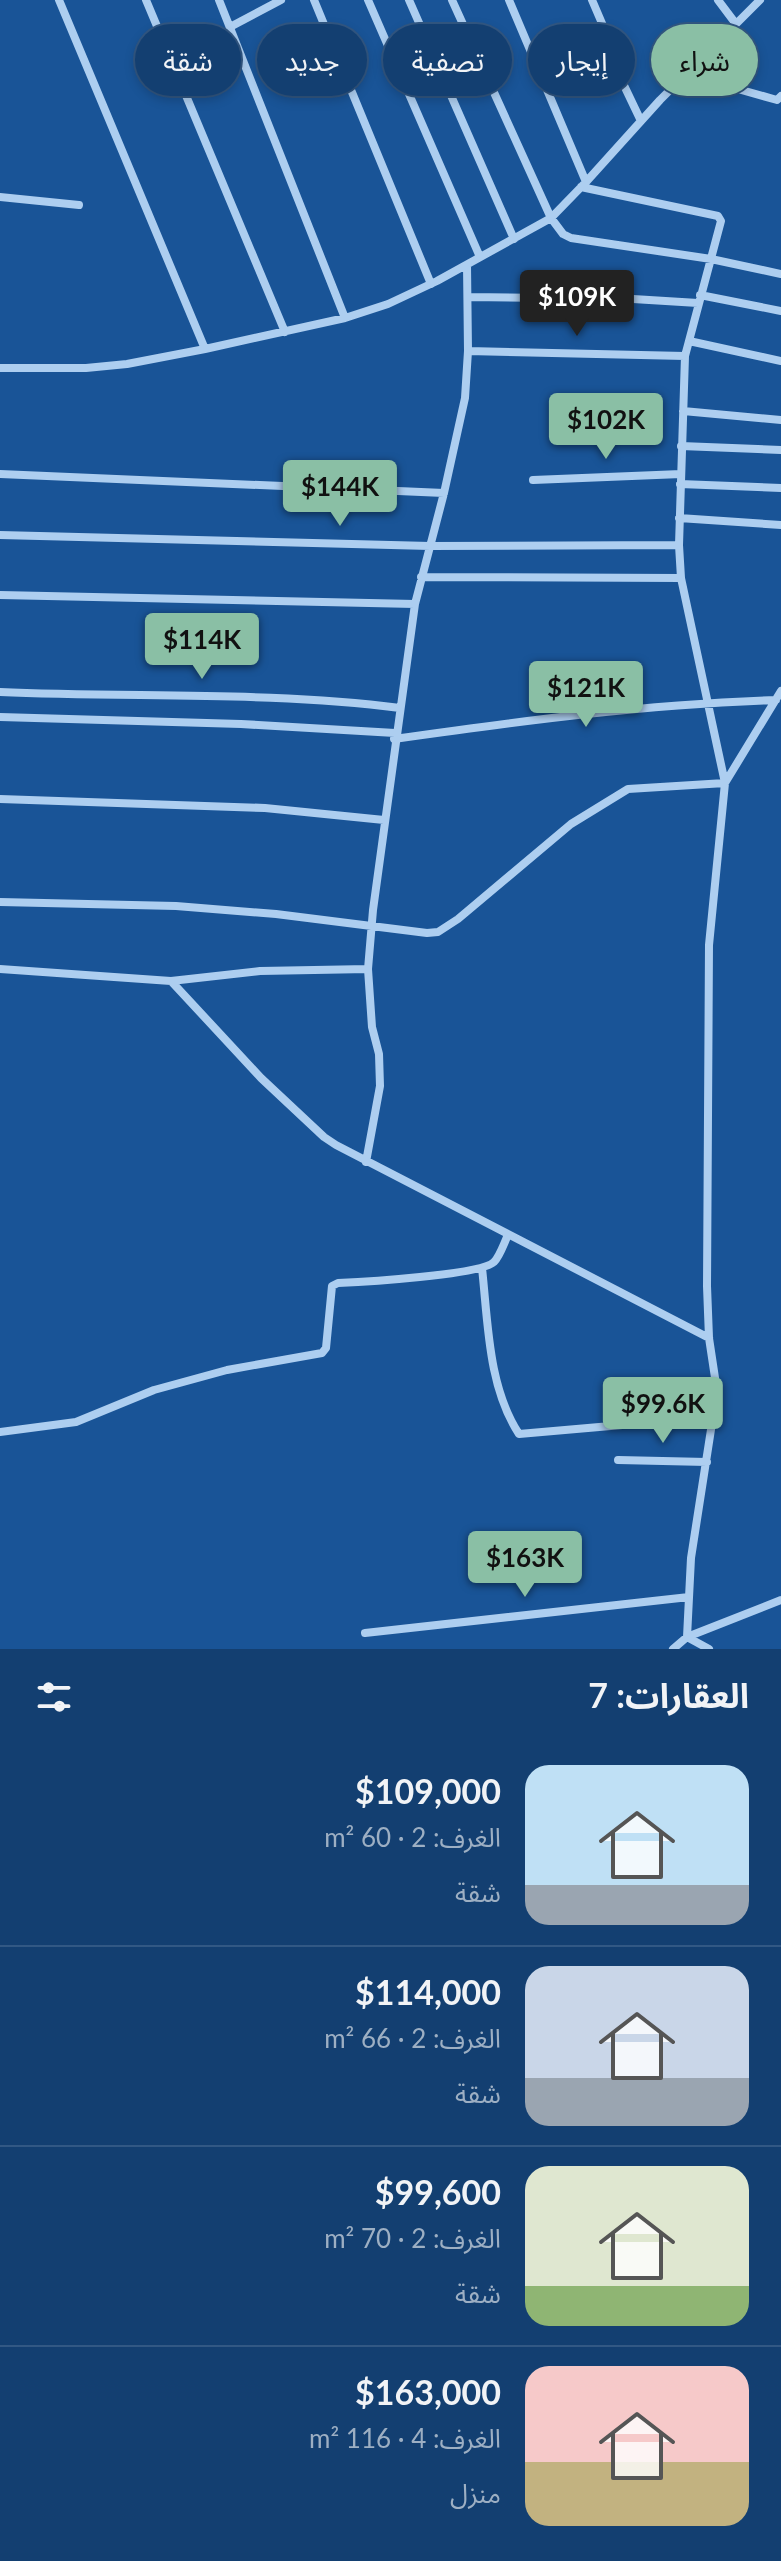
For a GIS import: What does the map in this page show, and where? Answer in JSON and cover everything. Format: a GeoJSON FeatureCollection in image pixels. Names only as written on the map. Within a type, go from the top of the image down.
{"type":"FeatureCollection","features":[{"type":"Feature","properties":{"kind":"street"},"geometry":{"type":"LineString","coordinates":[[59,0],[205,349]]}},
{"type":"Feature","properties":{"kind":"street"},"geometry":{"type":"LineString","coordinates":[[146,0],[285,332]]}},
{"type":"Feature","properties":{"kind":"street"},"geometry":{"type":"LineString","coordinates":[[219,0],[229,24]]}},
{"type":"Feature","properties":{"kind":"street"},"geometry":{"type":"LineString","coordinates":[[236,24],[281,0]]}},
{"type":"Feature","properties":{"kind":"street"},"geometry":{"type":"LineString","coordinates":[[314,0],[431,284]]}},
{"type":"Feature","properties":{"kind":"street"},"geometry":{"type":"LineString","coordinates":[[368,0],[480,257]]}},
{"type":"Feature","properties":{"kind":"street"},"geometry":{"type":"LineString","coordinates":[[409,0],[514,239]]}},
{"type":"Feature","properties":{"kind":"street"},"geometry":{"type":"LineString","coordinates":[[452,0],[551,218],[563,234],[571,238],[711,259],[781,274]]}},
{"type":"Feature","properties":{"kind":"street"},"geometry":{"type":"LineString","coordinates":[[509,0],[584,184]]}},
{"type":"Feature","properties":{"kind":"street"},"geometry":{"type":"LineString","coordinates":[[592,0],[604,28],[609,54],[641,121]]}},
{"type":"Feature","properties":{"kind":"street"},"geometry":{"type":"LineString","coordinates":[[718,0],[736,24],[758,1]]}},
{"type":"Feature","properties":{"kind":"street"},"geometry":{"type":"LineString","coordinates":[[241,55],[345,318]]}},
{"type":"Feature","properties":{"kind":"street"},"geometry":{"type":"LineString","coordinates":[[758,95],[777,100],[781,96]]}},
{"type":"Feature","properties":{"kind":"street"},"geometry":{"type":"LineString","coordinates":[[0,368],[45,370],[127,364],[285,332],[388,304],[551,218],[664,96]]}},
{"type":"Feature","properties":{"kind":"street"},"geometry":{"type":"LineString","coordinates":[[584,184],[718,216],[721,224],[685,356],[679,518],[681,578],[725,783],[709,945],[707,1286],[709,1338],[717,1391],[691,1558],[687,1637]]}},
{"type":"Feature","properties":{"kind":"street"},"geometry":{"type":"LineString","coordinates":[[0,197],[79,205]]}},
{"type":"Feature","properties":{"kind":"street"},"geometry":{"type":"LineString","coordinates":[[366,1162],[380,1072],[372,1027],[368,969],[371,925],[415,604],[463,412],[468,351],[467,265]]}},
{"type":"Feature","properties":{"kind":"street"},"geometry":{"type":"LineString","coordinates":[[468,297],[699,299],[781,311]]}},
{"type":"Feature","properties":{"kind":"street"},"geometry":{"type":"LineString","coordinates":[[689,341],[781,361]]}},
{"type":"Feature","properties":{"kind":"street"},"geometry":{"type":"LineString","coordinates":[[468,351],[685,356]]}},
{"type":"Feature","properties":{"kind":"street"},"geometry":{"type":"LineString","coordinates":[[683,411],[781,420]]}},
{"type":"Feature","properties":{"kind":"street"},"geometry":{"type":"LineString","coordinates":[[681,446],[781,450]]}},
{"type":"Feature","properties":{"kind":"street"},"geometry":{"type":"LineString","coordinates":[[0,474],[444,493]]}},
{"type":"Feature","properties":{"kind":"street"},"geometry":{"type":"LineString","coordinates":[[533,480],[681,474]]}},
{"type":"Feature","properties":{"kind":"street"},"geometry":{"type":"LineString","coordinates":[[680,484],[781,488]]}},
{"type":"Feature","properties":{"kind":"street"},"geometry":{"type":"LineString","coordinates":[[679,518],[781,525]]}},
{"type":"Feature","properties":{"kind":"street"},"geometry":{"type":"LineString","coordinates":[[0,535],[430,546],[679,545]]}},
{"type":"Feature","properties":{"kind":"street"},"geometry":{"type":"LineString","coordinates":[[421,577],[681,578]]}},
{"type":"Feature","properties":{"kind":"street"},"geometry":{"type":"LineString","coordinates":[[0,595],[415,604]]}},
{"type":"Feature","properties":{"kind":"street"},"geometry":{"type":"LineString","coordinates":[[0,692],[293,697],[400,708]]}},
{"type":"Feature","properties":{"kind":"street"},"geometry":{"type":"LineString","coordinates":[[0,717],[241,724],[395,736],[568,715],[778,695]]}},
{"type":"Feature","properties":{"kind":"street"},"geometry":{"type":"LineString","coordinates":[[725,783],[778,695]]}},
{"type":"Feature","properties":{"kind":"street"},"geometry":{"type":"LineString","coordinates":[[0,902],[176,906],[438,932],[458,919],[571,824],[619,792],[725,783]]}},
{"type":"Feature","properties":{"kind":"street"},"geometry":{"type":"LineString","coordinates":[[0,799],[265,808],[384,820]]}},
{"type":"Feature","properties":{"kind":"street"},"geometry":{"type":"LineString","coordinates":[[0,969],[171,981],[260,971],[368,969]]}},
{"type":"Feature","properties":{"kind":"street"},"geometry":{"type":"LineString","coordinates":[[171,981],[261,1078],[324,1137],[366,1162],[709,1338]]}},
{"type":"Feature","properties":{"kind":"street"},"geometry":{"type":"LineString","coordinates":[[0,1432],[76,1422],[154,1390],[227,1370],[322,1353],[326,1348],[332,1286],[482,1268],[495,1261],[508,1235]]}},
{"type":"Feature","properties":{"kind":"street"},"geometry":{"type":"LineString","coordinates":[[482,1268],[497,1379],[519,1434],[714,1417]]}},
{"type":"Feature","properties":{"kind":"street"},"geometry":{"type":"LineString","coordinates":[[618,1460],[707,1462]]}},
{"type":"Feature","properties":{"kind":"street"},"geometry":{"type":"LineString","coordinates":[[365,1633],[689,1597]]}},
{"type":"Feature","properties":{"kind":"street"},"geometry":{"type":"LineString","coordinates":[[673,1649],[687,1637],[781,1600]]}},
{"type":"Feature","properties":{"kind":"street"},"geometry":{"type":"LineString","coordinates":[[687,1637],[709,1649]]}}]}
